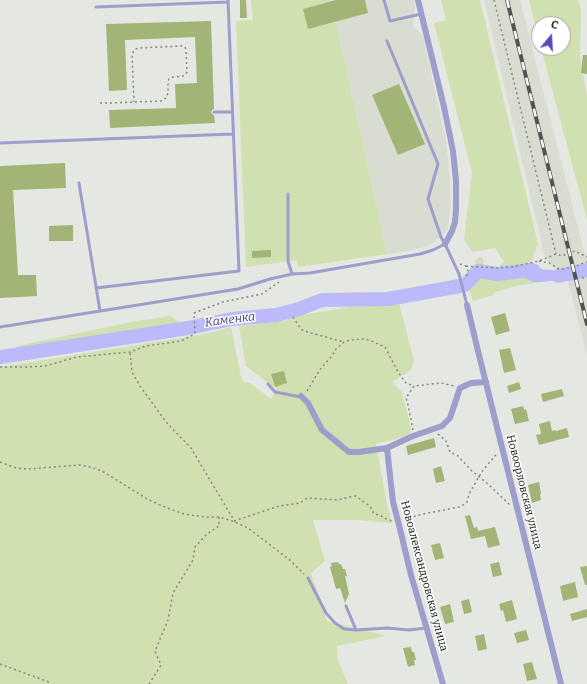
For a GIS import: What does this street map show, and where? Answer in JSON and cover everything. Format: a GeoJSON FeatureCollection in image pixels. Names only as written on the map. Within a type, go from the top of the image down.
{"type":"FeatureCollection","features":[{"type":"Feature","properties":{"kind":"street"},"geometry":{"type":"LineString","coordinates":[[418,0],[453,151],[456,181],[455,222],[452,232],[445,244]]}},
{"type":"Feature","properties":{"kind":"street","name":"Новоорловская улица"},"geometry":{"type":"LineString","coordinates":[[467,305],[562,684]]}},
{"type":"Feature","properties":{"kind":"street"},"geometry":{"type":"LineString","coordinates":[[386,448],[442,426],[450,418],[460,388],[471,383],[486,382]]}},
{"type":"Feature","properties":{"kind":"street"},"geometry":{"type":"LineString","coordinates":[[322,430],[349,452]]}},
{"type":"Feature","properties":{"kind":"street","name":"Новоалександровская улица"},"geometry":{"type":"LineString","coordinates":[[386,448],[393,502],[398,523],[426,628],[443,684]]}},
{"type":"Feature","properties":{"kind":"lane"},"geometry":{"type":"LineString","coordinates":[[384,0],[390,21],[421,14]]}},
{"type":"Feature","properties":{"kind":"lane"},"geometry":{"type":"LineString","coordinates":[[96,7],[228,1],[239,271],[96,288]]}},
{"type":"Feature","properties":{"kind":"lane"},"geometry":{"type":"LineString","coordinates":[[387,40],[438,164],[428,199],[441,237],[459,274],[467,305]]}},
{"type":"Feature","properties":{"kind":"lane"},"geometry":{"type":"LineString","coordinates":[[214,112],[232,112]]}},
{"type":"Feature","properties":{"kind":"lane"},"geometry":{"type":"LineString","coordinates":[[0,143],[233,134]]}},
{"type":"Feature","properties":{"kind":"lane"},"geometry":{"type":"LineString","coordinates":[[78,183],[100,311]]}},
{"type":"Feature","properties":{"kind":"lane"},"geometry":{"type":"LineString","coordinates":[[288,194],[288,261],[292,274]]}},
{"type":"Feature","properties":{"kind":"lane"},"geometry":{"type":"LineString","coordinates":[[0,327],[238,289],[292,274],[310,273],[420,254],[445,244]]}},
{"type":"Feature","properties":{"kind":"lane"},"geometry":{"type":"LineString","coordinates":[[268,384],[275,392],[300,396],[308,403],[322,430]]}},
{"type":"Feature","properties":{"kind":"lane"},"geometry":{"type":"LineString","coordinates":[[349,452],[386,448]]}},
{"type":"Feature","properties":{"kind":"lane"},"geometry":{"type":"LineString","coordinates":[[308,578],[326,613],[335,623],[344,629],[356,630],[387,628],[409,630],[426,628]]}},
{"type":"Feature","properties":{"kind":"lane"},"geometry":{"type":"LineString","coordinates":[[346,606],[356,630]]}},
{"type":"Feature","properties":{"kind":"path"},"geometry":{"type":"LineString","coordinates":[[494,0],[556,254]]}},
{"type":"Feature","properties":{"kind":"path"},"geometry":{"type":"LineString","coordinates":[[100,103],[134,102],[162,101],[166,98],[168,93],[168,83],[170,79],[183,76],[187,72],[186,50],[184,47],[138,48],[134,50],[132,55],[134,102]]}},
{"type":"Feature","properties":{"kind":"path"},"geometry":{"type":"LineString","coordinates":[[466,266],[494,268],[512,267],[539,261],[556,254],[562,256],[575,251],[587,257]]}},
{"type":"Feature","properties":{"kind":"path"},"geometry":{"type":"LineString","coordinates":[[539,261],[549,263],[559,269],[577,266],[587,262]]}},
{"type":"Feature","properties":{"kind":"path"},"geometry":{"type":"LineString","coordinates":[[582,278],[586,277]]}},
{"type":"Feature","properties":{"kind":"path"},"geometry":{"type":"LineString","coordinates":[[0,367],[45,366],[77,357],[130,352],[146,346],[181,341],[195,333],[194,313],[223,302],[262,294],[280,282]]}},
{"type":"Feature","properties":{"kind":"path"},"geometry":{"type":"LineString","coordinates":[[293,317],[304,331],[344,342]]}},
{"type":"Feature","properties":{"kind":"path"},"geometry":{"type":"LineString","coordinates":[[300,396],[306,392],[321,368],[344,342],[364,339],[385,347],[398,372],[406,383],[414,386],[441,383],[460,388]]}},
{"type":"Feature","properties":{"kind":"path"},"geometry":{"type":"LineString","coordinates":[[130,352],[132,372],[140,386],[166,422],[191,448],[235,522]]}},
{"type":"Feature","properties":{"kind":"path"},"geometry":{"type":"LineString","coordinates":[[414,386],[406,398],[414,436]]}},
{"type":"Feature","properties":{"kind":"path"},"geometry":{"type":"LineString","coordinates":[[429,430],[436,432],[446,441],[450,452],[456,454],[510,506],[517,507]]}},
{"type":"Feature","properties":{"kind":"path"},"geometry":{"type":"LineString","coordinates":[[235,522],[279,506],[300,503],[307,498],[334,501],[356,496],[370,506],[374,514],[398,523],[423,514],[458,507],[467,502],[469,494],[483,470],[503,448]]}},
{"type":"Feature","properties":{"kind":"path"},"geometry":{"type":"LineString","coordinates":[[0,462],[16,468],[28,470],[79,465],[102,471],[149,500],[167,508],[184,514],[205,518],[219,517],[248,528],[291,561],[308,578]]}},
{"type":"Feature","properties":{"kind":"path"},"geometry":{"type":"LineString","coordinates":[[149,684],[161,665],[155,651],[168,620],[173,593],[192,560],[195,547],[207,534],[219,526],[219,517]]}},
{"type":"Feature","properties":{"kind":"path"},"geometry":{"type":"LineString","coordinates":[[0,664],[51,684]]}},
{"type":"Feature","properties":{"kind":"shaded area"},"geometry":{"type":"Polygon","coordinates":[[[327,0],[414,0],[415,8],[413,26],[423,36],[446,141],[450,175],[451,206],[448,229],[441,237],[428,246],[409,251],[387,254],[336,22],[308,29],[303,9],[327,2],[327,0]]]}},
{"type":"Feature","properties":{"kind":"shaded area"},"geometry":{"type":"Polygon","coordinates":[[[484,0],[520,0],[531,43],[531,56],[534,56],[584,251],[587,254],[587,355],[568,282],[545,258],[484,0]]]}},
{"type":"Feature","properties":{"kind":"green space"},"geometry":{"type":"Polygon","coordinates":[[[251,0],[327,0],[328,2],[303,9],[308,29],[336,22],[387,254],[298,267],[297,260],[246,267],[236,21],[253,20],[251,0]]]}},
{"type":"Feature","properties":{"kind":"green space"},"geometry":{"type":"Polygon","coordinates":[[[441,0],[480,0],[538,244],[532,260],[523,266],[515,268],[514,273],[533,282],[542,282],[520,285],[495,292],[493,295],[473,301],[469,290],[470,283],[473,278],[470,270],[473,266],[477,265],[475,261],[482,257],[484,261],[483,264],[491,266],[495,270],[504,262],[495,248],[473,252],[464,239],[472,173],[434,23],[446,20],[441,0]]]}},
{"type":"Feature","properties":{"kind":"green space"},"geometry":{"type":"Polygon","coordinates":[[[529,0],[578,0],[581,11],[580,58],[587,96],[587,220],[543,56],[571,56],[571,16],[533,16],[529,0]]]}},
{"type":"Feature","properties":{"kind":"green space"},"geometry":{"type":"Polygon","coordinates":[[[398,299],[414,361],[410,371],[392,382],[401,391],[409,418],[411,432],[407,436],[376,444],[392,523],[356,520],[313,520],[325,561],[311,573],[327,621],[386,636],[337,646],[338,661],[348,684],[0,684],[0,367],[205,334],[231,327],[242,381],[250,383],[271,399],[276,389],[246,366],[239,326],[283,321],[295,316],[398,299]]]}},
{"type":"Feature","properties":{"kind":"green space"},"geometry":{"type":"Polygon","coordinates":[[[170,316],[188,328],[9,356],[17,346],[131,322],[170,316]]]}},
{"type":"Feature","properties":{"kind":"water"},"geometry":{"type":"Polygon","coordinates":[[[520,267],[563,271],[576,270],[578,273],[569,276],[566,279],[533,282],[514,273],[520,267]]]}},
{"type":"Feature","properties":{"kind":"building"},"geometry":{"type":"Polygon","coordinates":[[[240,0],[246,0],[247,18],[240,18],[240,0]]]}},
{"type":"Feature","properties":{"kind":"building"},"geometry":{"type":"Polygon","coordinates":[[[336,0],[365,0],[368,13],[308,29],[303,9],[336,0]]]}},
{"type":"Feature","properties":{"kind":"building"},"geometry":{"type":"Polygon","coordinates":[[[211,21],[214,109],[211,112],[214,115],[215,123],[110,128],[109,110],[176,108],[175,84],[197,83],[195,37],[125,40],[127,90],[109,91],[106,24],[211,21]]]}},
{"type":"Feature","properties":{"kind":"building"},"geometry":{"type":"Polygon","coordinates":[[[583,55],[587,55],[587,74],[581,73],[583,55]]]}},
{"type":"Feature","properties":{"kind":"building"},"geometry":{"type":"Polygon","coordinates":[[[399,84],[425,144],[398,155],[372,95],[399,84]]]}},
{"type":"Feature","properties":{"kind":"building"},"geometry":{"type":"Polygon","coordinates":[[[65,163],[66,188],[13,190],[18,275],[36,275],[37,296],[0,298],[0,166],[65,163]]]}},
{"type":"Feature","properties":{"kind":"building"},"geometry":{"type":"Polygon","coordinates":[[[73,225],[73,241],[49,241],[49,226],[73,225]]]}},
{"type":"Feature","properties":{"kind":"building"},"geometry":{"type":"Polygon","coordinates":[[[271,250],[271,257],[252,258],[252,251],[271,250]]]}},
{"type":"Feature","properties":{"kind":"building"},"geometry":{"type":"Polygon","coordinates":[[[505,313],[510,331],[496,335],[491,317],[505,313]]]}},
{"type":"Feature","properties":{"kind":"building"},"geometry":{"type":"Polygon","coordinates":[[[510,348],[516,370],[504,373],[499,350],[510,348]]]}},
{"type":"Feature","properties":{"kind":"building"},"geometry":{"type":"Polygon","coordinates":[[[284,371],[287,383],[275,387],[271,374],[284,371]]]}},
{"type":"Feature","properties":{"kind":"building"},"geometry":{"type":"Polygon","coordinates":[[[519,382],[521,389],[509,393],[507,386],[519,382]]]}},
{"type":"Feature","properties":{"kind":"building"},"geometry":{"type":"Polygon","coordinates":[[[562,389],[564,396],[543,402],[541,394],[562,389]]]}},
{"type":"Feature","properties":{"kind":"building"},"geometry":{"type":"Polygon","coordinates":[[[523,406],[524,410],[526,409],[529,421],[515,424],[511,409],[523,406]]]}},
{"type":"Feature","properties":{"kind":"building"},"geometry":{"type":"Polygon","coordinates":[[[550,421],[552,431],[567,428],[569,437],[539,445],[536,435],[541,434],[539,424],[550,421]]]}},
{"type":"Feature","properties":{"kind":"building"},"geometry":{"type":"Polygon","coordinates":[[[434,438],[436,447],[408,455],[406,446],[434,438]]]}},
{"type":"Feature","properties":{"kind":"building"},"geometry":{"type":"Polygon","coordinates":[[[441,466],[445,481],[436,483],[433,469],[441,466]]]}},
{"type":"Feature","properties":{"kind":"building"},"geometry":{"type":"Polygon","coordinates":[[[539,482],[541,500],[532,503],[528,485],[539,482]]]}},
{"type":"Feature","properties":{"kind":"building"},"geometry":{"type":"Polygon","coordinates":[[[470,515],[474,528],[477,527],[478,531],[495,527],[500,545],[488,548],[485,536],[471,539],[465,516],[470,515]]]}},
{"type":"Feature","properties":{"kind":"building"},"geometry":{"type":"Polygon","coordinates":[[[440,543],[444,558],[435,560],[431,545],[440,543]]]}},
{"type":"Feature","properties":{"kind":"building"},"geometry":{"type":"Polygon","coordinates":[[[338,562],[341,564],[343,569],[345,569],[347,576],[345,576],[349,594],[345,603],[340,588],[336,589],[330,567],[332,566],[331,563],[338,562]]]}},
{"type":"Feature","properties":{"kind":"building"},"geometry":{"type":"Polygon","coordinates":[[[499,562],[502,575],[493,577],[490,564],[499,562]]]}},
{"type":"Feature","properties":{"kind":"building"},"geometry":{"type":"Polygon","coordinates":[[[587,566],[587,585],[585,585],[580,567],[587,566]]]}},
{"type":"Feature","properties":{"kind":"building"},"geometry":{"type":"Polygon","coordinates":[[[575,582],[578,597],[563,601],[560,586],[575,582]]]}},
{"type":"Feature","properties":{"kind":"building"},"geometry":{"type":"Polygon","coordinates":[[[469,599],[472,612],[464,614],[461,601],[469,599]]]}},
{"type":"Feature","properties":{"kind":"building"},"geometry":{"type":"Polygon","coordinates":[[[512,600],[517,619],[506,622],[503,610],[501,611],[499,604],[512,600]]]}},
{"type":"Feature","properties":{"kind":"building"},"geometry":{"type":"Polygon","coordinates":[[[450,604],[454,622],[445,624],[440,607],[450,604]]]}},
{"type":"Feature","properties":{"kind":"building"},"geometry":{"type":"Polygon","coordinates":[[[587,609],[587,617],[572,621],[570,614],[587,609]]]}},
{"type":"Feature","properties":{"kind":"building"},"geometry":{"type":"Polygon","coordinates":[[[526,630],[529,640],[517,643],[514,633],[526,630]]]}},
{"type":"Feature","properties":{"kind":"building"},"geometry":{"type":"Polygon","coordinates":[[[484,634],[487,649],[478,651],[475,636],[484,634]]]}},
{"type":"Feature","properties":{"kind":"building"},"geometry":{"type":"Polygon","coordinates":[[[411,647],[416,660],[414,660],[415,665],[408,667],[403,648],[411,647]]]}},
{"type":"Feature","properties":{"kind":"building"},"geometry":{"type":"Polygon","coordinates":[[[532,662],[537,679],[527,681],[523,664],[532,662]]]}},
{"type":"Feature","properties":{"kind":"waterway","name":"Каменка"},"geometry":{"type":"LineString","coordinates":[[465,285],[478,271],[497,274],[531,270],[534,271]]}},
{"type":"Feature","properties":{"kind":"waterway","name":"Каменка"},"geometry":{"type":"LineString","coordinates":[[558,276],[587,270]]}},
{"type":"Feature","properties":{"kind":"waterway","name":"Каменка"},"geometry":{"type":"LineString","coordinates":[[0,357],[188,328],[232,319],[276,315],[299,309],[322,300],[388,299],[460,286]]}},
{"type":"Feature","properties":{"kind":"railway"},"geometry":{"type":"LineString","coordinates":[[507,0],[587,324]]}}]}
